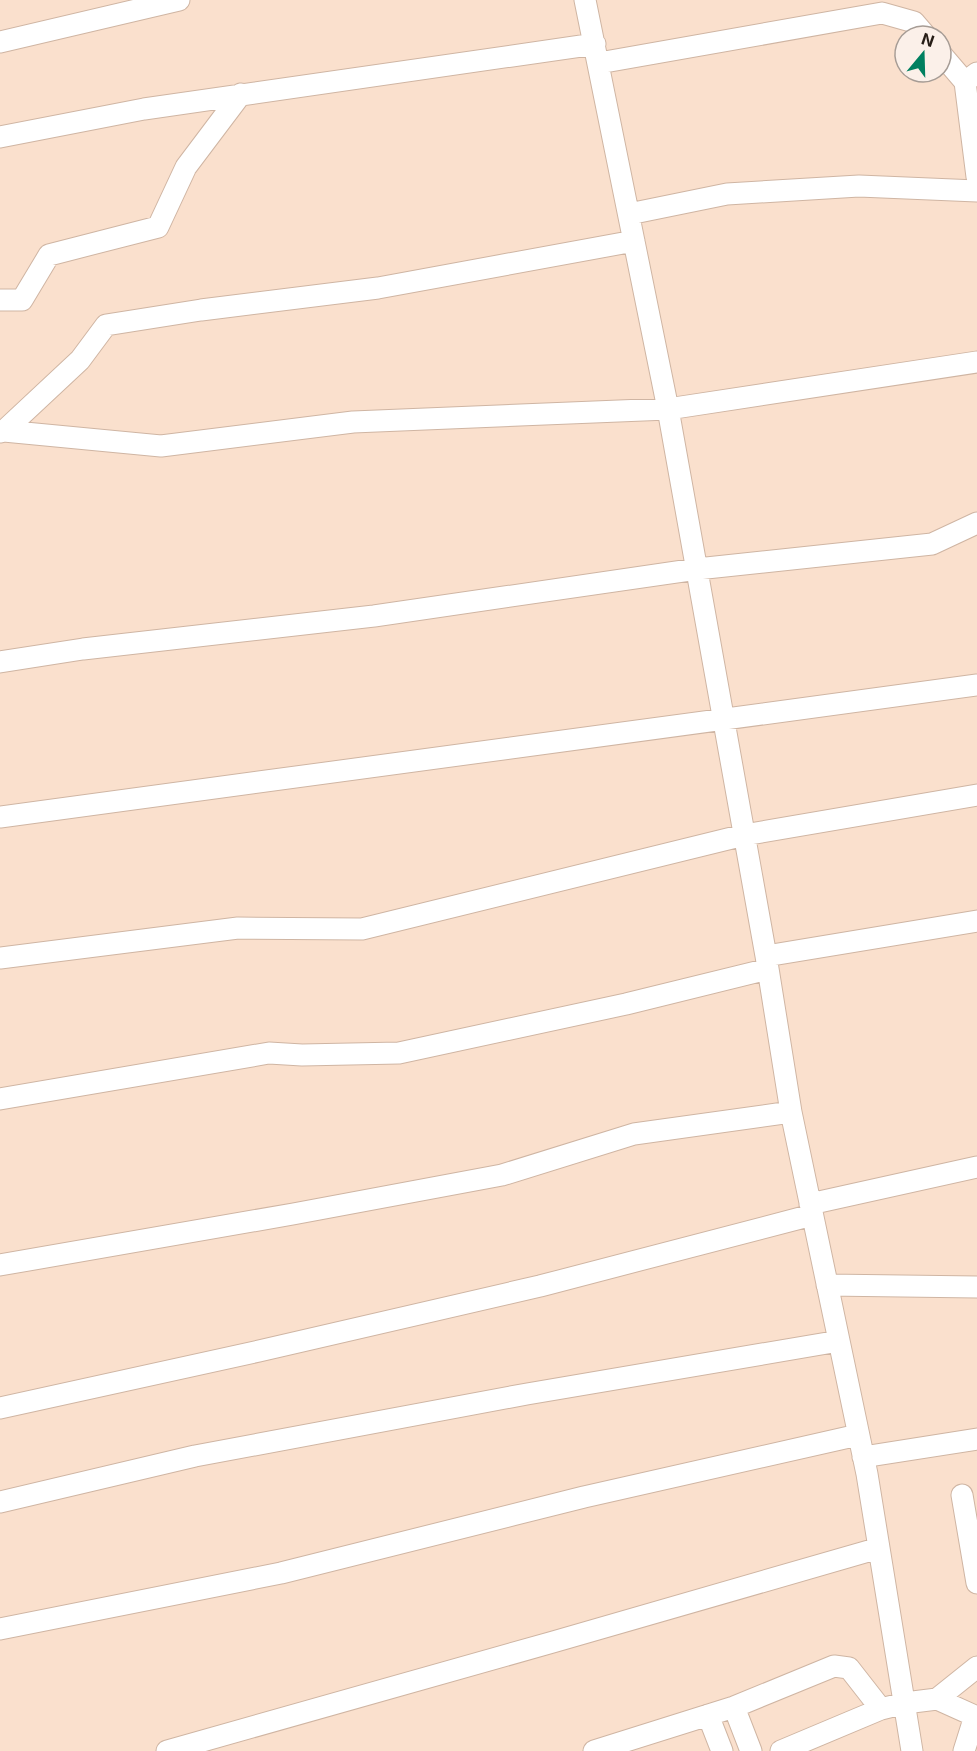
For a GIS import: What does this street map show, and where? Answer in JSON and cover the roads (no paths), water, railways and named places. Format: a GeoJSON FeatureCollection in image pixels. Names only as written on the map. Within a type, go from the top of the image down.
{"type":"FeatureCollection","features":[{"type":"Feature","properties":{"kind":"street"},"geometry":{"type":"LineString","coordinates":[[0,42],[179,0]]}},
{"type":"Feature","properties":{"kind":"street"},"geometry":{"type":"LineString","coordinates":[[585,0],[668,409],[767,962],[791,1112],[863,1456],[912,1751]]}},
{"type":"Feature","properties":{"kind":"street"},"geometry":{"type":"LineString","coordinates":[[0,137],[241,94],[597,54],[882,13],[916,24]]}},
{"type":"Feature","properties":{"kind":"street"},"geometry":{"type":"LineString","coordinates":[[953,64],[971,78],[977,177]]}},
{"type":"Feature","properties":{"kind":"street"},"geometry":{"type":"LineString","coordinates":[[0,300],[22,300],[49,255],[158,227],[186,168],[241,94]]}},
{"type":"Feature","properties":{"kind":"street"},"geometry":{"type":"LineString","coordinates":[[629,214],[727,194],[859,186],[977,191]]}},
{"type":"Feature","properties":{"kind":"street"},"geometry":{"type":"LineString","coordinates":[[2,432],[80,360],[106,325],[201,310],[378,288],[634,241]]}},
{"type":"Feature","properties":{"kind":"street"},"geometry":{"type":"LineString","coordinates":[[2,432],[161,446],[353,422],[668,409],[977,362]]}},
{"type":"Feature","properties":{"kind":"street"},"geometry":{"type":"LineString","coordinates":[[0,663],[83,649],[374,616],[697,569],[932,544],[977,523]]}},
{"type":"Feature","properties":{"kind":"street"},"geometry":{"type":"LineString","coordinates":[[0,817],[977,685]]}},
{"type":"Feature","properties":{"kind":"street"},"geometry":{"type":"LineString","coordinates":[[0,958],[238,928],[362,929],[744,835],[977,795]]}},
{"type":"Feature","properties":{"kind":"street"},"geometry":{"type":"LineString","coordinates":[[0,1099],[269,1053],[302,1055],[399,1053],[626,1004],[767,962],[977,921]]}},
{"type":"Feature","properties":{"kind":"street"},"geometry":{"type":"LineString","coordinates":[[0,1265],[502,1175],[634,1134],[791,1112]]}},
{"type":"Feature","properties":{"kind":"street"},"geometry":{"type":"LineString","coordinates":[[0,1408],[540,1286],[811,1210],[977,1167]]}},
{"type":"Feature","properties":{"kind":"street"},"geometry":{"type":"LineString","coordinates":[[827,1285],[977,1287]]}},
{"type":"Feature","properties":{"kind":"street"},"geometry":{"type":"LineString","coordinates":[[0,1502],[206,1454],[527,1394],[838,1341]]}},
{"type":"Feature","properties":{"kind":"street"},"geometry":{"type":"LineString","coordinates":[[0,1629],[281,1573],[584,1497],[858,1435]]}},
{"type":"Feature","properties":{"kind":"street"},"geometry":{"type":"LineString","coordinates":[[863,1456],[977,1439]]}},
{"type":"Feature","properties":{"kind":"street"},"geometry":{"type":"LineString","coordinates":[[962,1495],[977,1583]]}},
{"type":"Feature","properties":{"kind":"street"},"geometry":{"type":"LineString","coordinates":[[167,1751],[879,1548]]}},
{"type":"Feature","properties":{"kind":"street"},"geometry":{"type":"LineString","coordinates":[[594,1751],[735,1707],[834,1666],[849,1668],[880,1709]]}},
{"type":"Feature","properties":{"kind":"street"},"geometry":{"type":"LineString","coordinates":[[937,1700],[977,1667]]}},
{"type":"Feature","properties":{"kind":"street"},"geometry":{"type":"LineString","coordinates":[[781,1751],[880,1709],[905,1703],[937,1700],[976,1717],[964,1751]]}},
{"type":"Feature","properties":{"kind":"street"},"geometry":{"type":"LineString","coordinates":[[735,1707],[751,1751]]}},
{"type":"Feature","properties":{"kind":"street"},"geometry":{"type":"LineString","coordinates":[[708,1715],[722,1751]]}}]}
